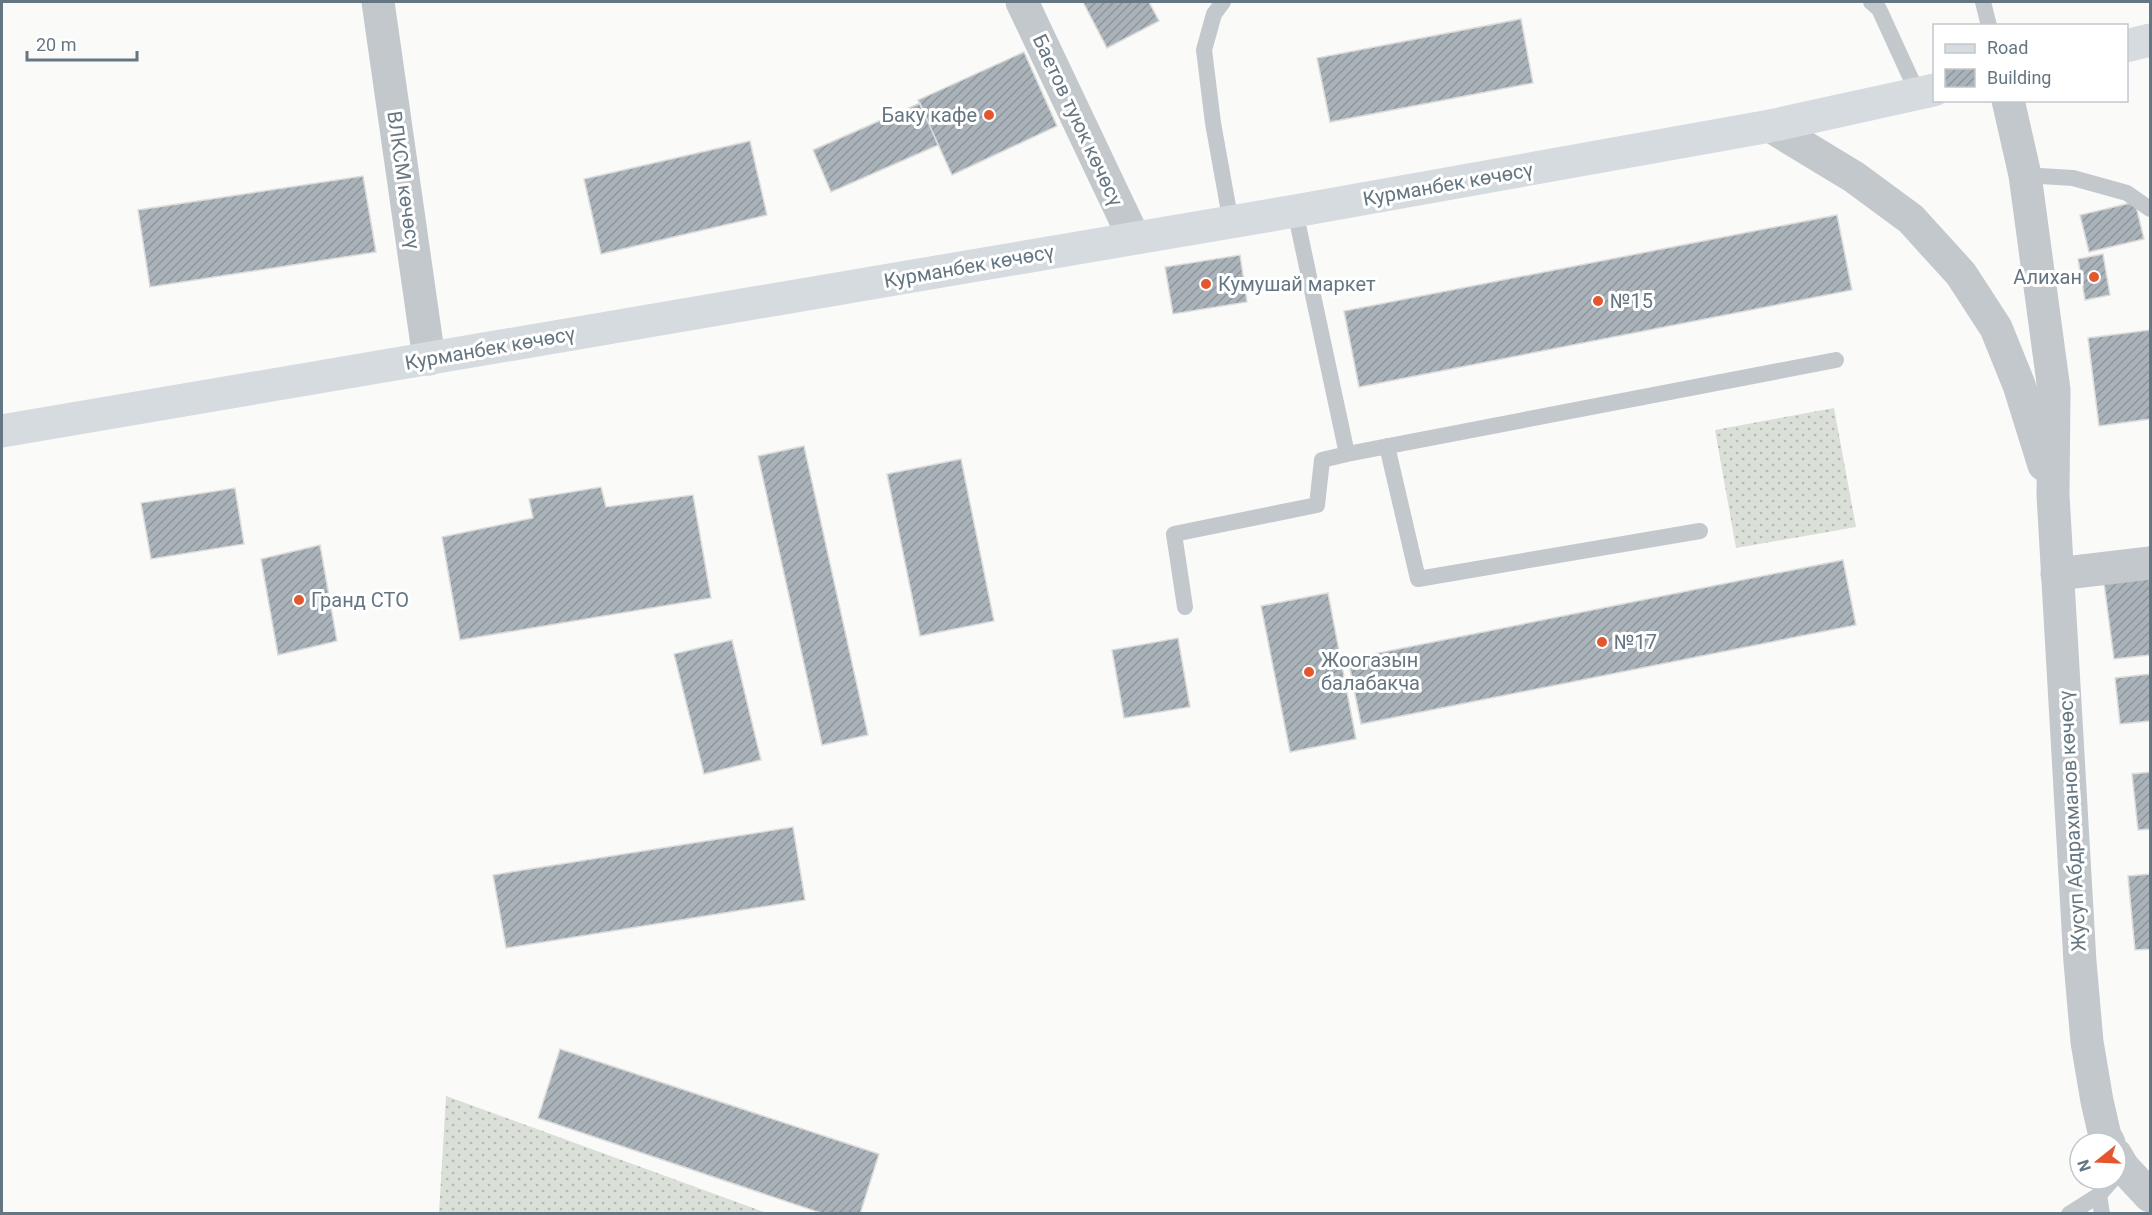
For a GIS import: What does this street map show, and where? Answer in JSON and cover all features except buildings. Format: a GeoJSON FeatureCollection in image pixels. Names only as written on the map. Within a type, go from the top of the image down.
{"type":"FeatureCollection","features":[{"type":"Feature","properties":{"kind":"main road"},"geometry":{"type":"LineString","coordinates":[[2128,46],[2151,40]]}},
{"type":"Feature","properties":{"kind":"main road","name":"Курманбек көчөсү"},"geometry":{"type":"LineString","coordinates":[[2,431],[1295,212],[1770,126],[1926,92]]}},
{"type":"Feature","properties":{"kind":"street","name":"ВЛКСМ көчөсү"},"geometry":{"type":"LineString","coordinates":[[378,2],[429,359]]}},
{"type":"Feature","properties":{"kind":"street","name":"Баетов туюк көчөсү"},"geometry":{"type":"LineString","coordinates":[[1022,2],[1134,238]]}},
{"type":"Feature","properties":{"kind":"street"},"geometry":{"type":"LineString","coordinates":[[2008,102],[2025,175],[2054,390],[2053,495]]}},
{"type":"Feature","properties":{"kind":"street"},"geometry":{"type":"LineString","coordinates":[[1770,126],[1854,177],[1911,219],[1961,274],[1996,328],[2019,385],[2053,495]]}},
{"type":"Feature","properties":{"kind":"street","name":"Жусуп Абдрахманов көчөсү"},"geometry":{"type":"LineString","coordinates":[[2053,495],[2080,962],[2087,1042],[2104,1131]]}},
{"type":"Feature","properties":{"kind":"street"},"geometry":{"type":"LineString","coordinates":[[2057,574],[2151,563]]}},
{"type":"Feature","properties":{"kind":"street","name":"Жусуп Абдрахманов көчөсү"},"geometry":{"type":"LineString","coordinates":[[2128,1175],[2151,1196]]}},
{"type":"Feature","properties":{"kind":"lane"},"geometry":{"type":"LineString","coordinates":[[1223,2],[1214,14],[1204,51],[1213,123],[1231,223]]}},
{"type":"Feature","properties":{"kind":"lane"},"geometry":{"type":"LineString","coordinates":[[1870,2],[1879,9],[1926,92]]}},
{"type":"Feature","properties":{"kind":"lane"},"geometry":{"type":"LineString","coordinates":[[1983,2],[1988,24]]}},
{"type":"Feature","properties":{"kind":"lane"},"geometry":{"type":"LineString","coordinates":[[2025,175],[2073,178],[2127,193],[2151,209]]}},
{"type":"Feature","properties":{"kind":"lane"},"geometry":{"type":"LineString","coordinates":[[1295,212],[1347,454]]}},
{"type":"Feature","properties":{"kind":"lane"},"geometry":{"type":"LineString","coordinates":[[1185,607],[1174,534],[1317,506],[1322,460],[1836,360]]}},
{"type":"Feature","properties":{"kind":"lane"},"geometry":{"type":"LineString","coordinates":[[1387,446],[1418,579],[1700,531]]}},
{"type":"Feature","properties":{"kind":"lane"},"geometry":{"type":"LineString","coordinates":[[2069,1214],[2099,1195],[2101,1191]]}},
{"type":"Feature","properties":{"kind":"lane"},"geometry":{"type":"LineString","coordinates":[[2099,1195],[2102,1214]]}},
{"type":"Feature","properties":{"kind":"shaded area"},"geometry":{"type":"Polygon","coordinates":[[[1834,408],[1856,527],[1736,548],[1715,430],[1834,408]]]}},
{"type":"Feature","properties":{"kind":"shaded area"},"geometry":{"type":"Polygon","coordinates":[[[446,1096],[767,1213],[439,1213],[446,1096]]]}},
{"type":"Feature","properties":{"kind":"place","name":"Баку кафе"},"geometry":{"type":"Point","coordinates":[989,115]}},
{"type":"Feature","properties":{"kind":"place","name":"Алихан"},"geometry":{"type":"Point","coordinates":[2094,277]}},
{"type":"Feature","properties":{"kind":"place","name":"Кумушай маркет"},"geometry":{"type":"Point","coordinates":[1206,284]}},
{"type":"Feature","properties":{"kind":"place","name":"№15"},"geometry":{"type":"Point","coordinates":[1598,301]}},
{"type":"Feature","properties":{"kind":"place","name":"Гранд СТО"},"geometry":{"type":"Point","coordinates":[299,600]}},
{"type":"Feature","properties":{"kind":"place","name":"№17"},"geometry":{"type":"Point","coordinates":[1602,642]}},
{"type":"Feature","properties":{"kind":"place","name":"Жоогазын балабакча"},"geometry":{"type":"Point","coordinates":[1309,672]}}]}
